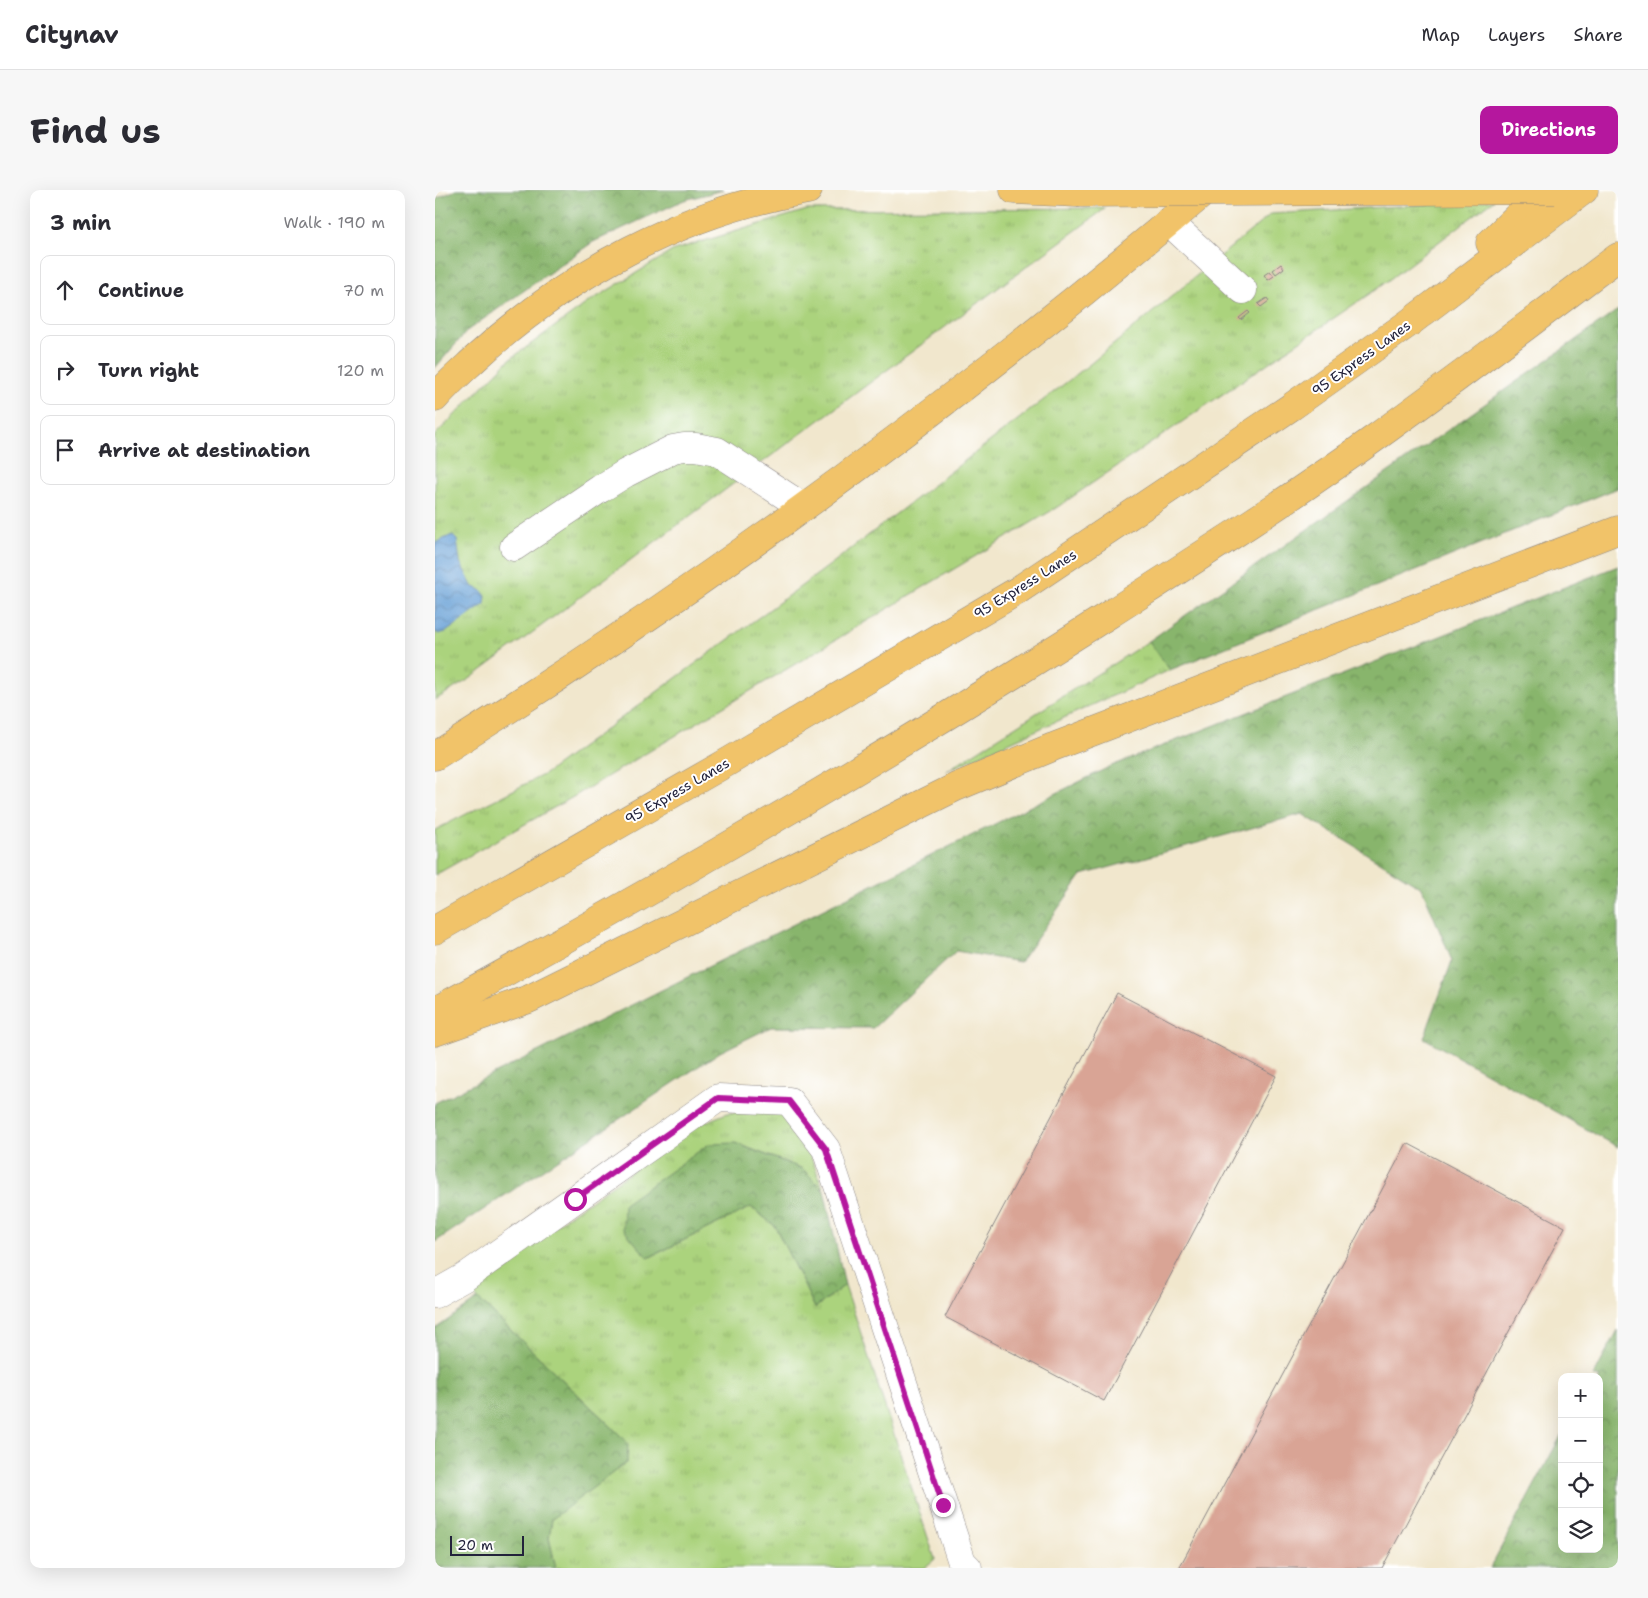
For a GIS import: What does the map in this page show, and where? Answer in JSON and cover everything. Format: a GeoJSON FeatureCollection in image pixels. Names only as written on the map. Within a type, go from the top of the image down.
{"type":"FeatureCollection","features":[{"type":"Feature","properties":{"kind":"highway"},"geometry":{"type":"LineString","coordinates":[[435,398],[507,330],[579,279],[626,252],[682,226],[736,207],[808,190]]}},
{"type":"Feature","properties":{"kind":"highway"},"geometry":{"type":"LineString","coordinates":[[1014,190],[1077,194],[1555,190]]}},
{"type":"Feature","properties":{"kind":"highway"},"geometry":{"type":"LineString","coordinates":[[435,756],[599,650],[803,507],[934,409],[1079,296],[1207,190]]}},
{"type":"Feature","properties":{"kind":"highway"},"geometry":{"type":"LineString","coordinates":[[1409,324],[1544,190]]}},
{"type":"Feature","properties":{"kind":"highway","name":"95 Express Lanes"},"geometry":{"type":"LineString","coordinates":[[435,930],[726,763],[1017,591],[1291,407],[1409,324],[1584,190]]}},
{"type":"Feature","properties":{"kind":"highway"},"geometry":{"type":"LineString","coordinates":[[435,1011],[649,892],[805,802],[1095,624],[1235,534],[1373,439],[1618,257]]}},
{"type":"Feature","properties":{"kind":"highway"},"geometry":{"type":"LineString","coordinates":[[435,1032],[529,1000],[956,787],[1053,747],[1618,530]]}},
{"type":"Feature","properties":{"kind":"lane"},"geometry":{"type":"LineString","coordinates":[[1169,222],[1243,290]]}},
{"type":"Feature","properties":{"kind":"lane"},"geometry":{"type":"LineString","coordinates":[[513,547],[626,473],[673,449],[683,446],[707,448],[717,451],[803,507]]}},
{"type":"Feature","properties":{"kind":"lane"},"geometry":{"type":"LineString","coordinates":[[435,1294],[465,1277],[718,1098],[789,1101],[826,1149],[962,1562],[968,1568]]}},
{"type":"Feature","properties":{"kind":"green space"},"geometry":{"type":"Polygon","coordinates":[[[456,190],[723,190],[684,200],[593,242],[468,330],[435,368],[435,199],[456,190]]]}},
{"type":"Feature","properties":{"kind":"green space"},"geometry":{"type":"Polygon","coordinates":[[[1494,200],[1378,288],[1056,508],[573,797],[435,875],[435,830],[545,774],[830,565],[1090,364],[1271,214],[1494,200]]]}},
{"type":"Feature","properties":{"kind":"green space"},"geometry":{"type":"Polygon","coordinates":[[[1106,208],[471,678],[435,700],[435,435],[509,360],[587,303],[674,250],[807,210],[1106,208]]]}},
{"type":"Feature","properties":{"kind":"green space"},"geometry":{"type":"Polygon","coordinates":[[[1618,310],[1618,488],[1170,670],[1149,641],[1618,310]]]}},
{"type":"Feature","properties":{"kind":"green space"},"geometry":{"type":"Polygon","coordinates":[[[1618,566],[1618,1147],[1424,1038],[1452,961],[1422,888],[1302,814],[1082,875],[1020,962],[956,951],[873,1028],[771,1027],[720,1052],[435,1242],[435,1103],[1109,767],[1618,566]]]}},
{"type":"Feature","properties":{"kind":"green space"},"geometry":{"type":"Polygon","coordinates":[[[1149,641],[1170,670],[946,771],[1149,641]]]}},
{"type":"Feature","properties":{"kind":"green space"},"geometry":{"type":"Polygon","coordinates":[[[756,1111],[783,1113],[805,1142],[824,1190],[803,1169],[735,1143],[648,1258],[751,1207],[775,1226],[815,1308],[845,1285],[935,1559],[924,1568],[556,1568],[549,1538],[552,1519],[628,1444],[467,1287],[698,1125],[727,1113],[756,1111]]]}},
{"type":"Feature","properties":{"kind":"green space"},"geometry":{"type":"Polygon","coordinates":[[[735,1143],[803,1169],[824,1190],[845,1285],[815,1308],[775,1226],[751,1207],[648,1258],[623,1229],[624,1204],[709,1144],[735,1143]]]}},
{"type":"Feature","properties":{"kind":"green space"},"geometry":{"type":"Polygon","coordinates":[[[478,1299],[628,1444],[627,1462],[552,1519],[549,1538],[556,1568],[435,1568],[435,1329],[478,1299]]]}},
{"type":"Feature","properties":{"kind":"green space"},"geometry":{"type":"Polygon","coordinates":[[[1618,1330],[1618,1568],[1490,1568],[1558,1441],[1558,1553],[1603,1553],[1603,1373],[1595,1373],[1618,1330]]]}},
{"type":"Feature","properties":{"kind":"water"},"geometry":{"type":"Polygon","coordinates":[[[452,535],[457,540],[460,562],[472,586],[481,590],[486,596],[485,604],[446,632],[438,634],[435,631],[435,543],[452,535]]]}},
{"type":"Feature","properties":{"kind":"building"},"geometry":{"type":"Polygon","coordinates":[[[1281,264],[1284,268],[1276,274],[1273,270],[1281,264]]]}},
{"type":"Feature","properties":{"kind":"building"},"geometry":{"type":"Polygon","coordinates":[[[1270,271],[1274,276],[1268,280],[1264,275],[1270,271]]]}},
{"type":"Feature","properties":{"kind":"building"},"geometry":{"type":"Polygon","coordinates":[[[1267,298],[1269,301],[1261,307],[1258,304],[1267,298]]]}},
{"type":"Feature","properties":{"kind":"building"},"geometry":{"type":"Polygon","coordinates":[[[1248,311],[1250,313],[1241,320],[1239,318],[1248,311]]]}},
{"type":"Feature","properties":{"kind":"building"},"geometry":{"type":"Polygon","coordinates":[[[1117,993],[1276,1076],[1104,1401],[945,1317],[1117,993]]]}},
{"type":"Feature","properties":{"kind":"building"},"geometry":{"type":"Polygon","coordinates":[[[1407,1143],[1565,1227],[1382,1568],[1179,1568],[1407,1143]]]}},
{"type":"Feature","properties":{"kind":"route"},"geometry":{"type":"LineString","coordinates":[[575,1199],[718,1098],[789,1101],[826,1149],[943,1505]]}}]}
